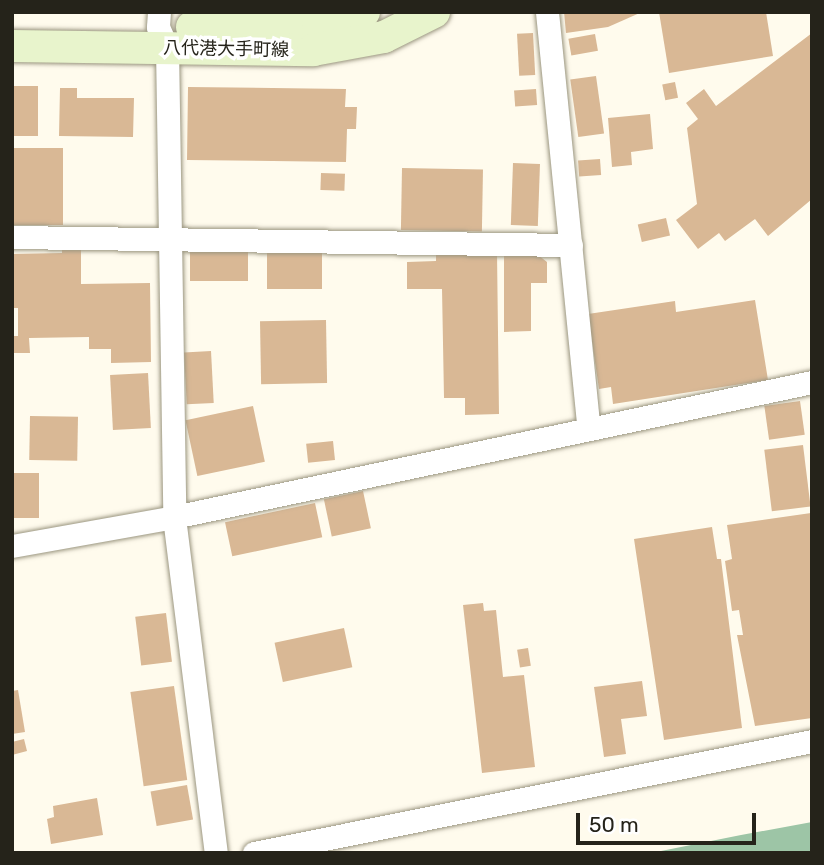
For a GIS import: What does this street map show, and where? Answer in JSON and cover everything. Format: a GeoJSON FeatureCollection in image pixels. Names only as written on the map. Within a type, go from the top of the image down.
{"type":"FeatureCollection","features":[{"type":"Feature","properties":{"kind":"main road","name":"八代港大手町線"},"geometry":{"type":"LineString","coordinates":[[12,26],[161,29],[318,26],[364,12]]}},
{"type":"Feature","properties":{"kind":"main road","name":"八代港大手町線"},"geometry":{"type":"LineString","coordinates":[[12,47],[161,29],[313,50],[384,37],[433,12]]}},
{"type":"Feature","properties":{"kind":"street"},"geometry":{"type":"LineString","coordinates":[[547,12],[588,426]]}},
{"type":"Feature","properties":{"kind":"street"},"geometry":{"type":"LineString","coordinates":[[161,29],[170,237],[174,517],[216,853]]}},
{"type":"Feature","properties":{"kind":"street"},"geometry":{"type":"LineString","coordinates":[[12,237],[170,237],[570,245]]}},
{"type":"Feature","properties":{"kind":"street"},"geometry":{"type":"LineString","coordinates":[[12,546],[174,517],[588,426],[812,382]]}},
{"type":"Feature","properties":{"kind":"street"},"geometry":{"type":"LineString","coordinates":[[254,853],[812,741]]}},
{"type":"Feature","properties":{"kind":"shaded area"},"geometry":{"type":"Polygon","coordinates":[[[812,822],[812,853],[651,853],[741,835],[812,822]]]}},
{"type":"Feature","properties":{"kind":"building"},"geometry":{"type":"Polygon","coordinates":[[[564,12],[642,12],[608,27],[566,33],[564,12]]]}},
{"type":"Feature","properties":{"kind":"building"},"geometry":{"type":"Polygon","coordinates":[[[659,12],[766,12],[773,56],[669,73],[659,12]]]}},
{"type":"Feature","properties":{"kind":"building"},"geometry":{"type":"Polygon","coordinates":[[[533,33],[535,75],[519,76],[517,34],[533,33]]]}},
{"type":"Feature","properties":{"kind":"building"},"geometry":{"type":"Polygon","coordinates":[[[812,33],[812,199],[768,236],[755,219],[725,241],[719,233],[698,249],[676,220],[697,204],[687,128],[698,119],[686,103],[704,89],[716,106],[812,33]]]}},
{"type":"Feature","properties":{"kind":"building"},"geometry":{"type":"Polygon","coordinates":[[[595,34],[598,51],[571,55],[568,39],[595,34]]]}},
{"type":"Feature","properties":{"kind":"building"},"geometry":{"type":"Polygon","coordinates":[[[596,76],[604,133],[578,137],[570,80],[596,76]]]}},
{"type":"Feature","properties":{"kind":"building"},"geometry":{"type":"Polygon","coordinates":[[[675,82],[678,98],[665,100],[662,84],[675,82]]]}},
{"type":"Feature","properties":{"kind":"building"},"geometry":{"type":"Polygon","coordinates":[[[12,86],[38,86],[38,136],[12,136],[12,86]]]}},
{"type":"Feature","properties":{"kind":"building"},"geometry":{"type":"Polygon","coordinates":[[[188,87],[346,89],[345,107],[357,107],[356,129],[347,129],[346,162],[187,160],[188,87]]]}},
{"type":"Feature","properties":{"kind":"building"},"geometry":{"type":"Polygon","coordinates":[[[60,88],[77,88],[77,98],[134,98],[133,137],[59,136],[60,88]]]}},
{"type":"Feature","properties":{"kind":"building"},"geometry":{"type":"Polygon","coordinates":[[[536,89],[537,105],[515,106],[514,91],[536,89]]]}},
{"type":"Feature","properties":{"kind":"building"},"geometry":{"type":"Polygon","coordinates":[[[650,114],[653,149],[631,152],[632,165],[612,167],[608,118],[650,114]]]}},
{"type":"Feature","properties":{"kind":"building"},"geometry":{"type":"Polygon","coordinates":[[[12,148],[63,148],[63,225],[12,225],[12,148]]]}},
{"type":"Feature","properties":{"kind":"building"},"geometry":{"type":"Polygon","coordinates":[[[600,159],[601,175],[579,176],[578,161],[600,159]]]}},
{"type":"Feature","properties":{"kind":"building"},"geometry":{"type":"Polygon","coordinates":[[[513,163],[540,164],[538,226],[511,225],[513,163]]]}},
{"type":"Feature","properties":{"kind":"building"},"geometry":{"type":"Polygon","coordinates":[[[402,168],[483,169],[482,231],[401,230],[402,168]]]}},
{"type":"Feature","properties":{"kind":"building"},"geometry":{"type":"Polygon","coordinates":[[[321,173],[345,174],[344,191],[320,190],[321,173]]]}},
{"type":"Feature","properties":{"kind":"building"},"geometry":{"type":"Polygon","coordinates":[[[666,218],[670,236],[642,242],[638,225],[666,218]]]}},
{"type":"Feature","properties":{"kind":"building"},"geometry":{"type":"Polygon","coordinates":[[[190,247],[248,247],[248,281],[190,281],[190,247]]]}},
{"type":"Feature","properties":{"kind":"building"},"geometry":{"type":"Polygon","coordinates":[[[62,248],[81,248],[81,284],[150,283],[151,362],[111,363],[111,349],[89,349],[89,337],[29,338],[30,353],[12,353],[12,336],[18,336],[18,308],[12,308],[12,254],[62,253],[62,248]]]}},
{"type":"Feature","properties":{"kind":"building"},"geometry":{"type":"Polygon","coordinates":[[[267,252],[322,252],[322,289],[267,289],[267,252]]]}},
{"type":"Feature","properties":{"kind":"building"},"geometry":{"type":"Polygon","coordinates":[[[497,252],[499,414],[465,415],[465,398],[444,398],[442,289],[407,289],[407,262],[436,261],[436,253],[497,252]]]}},
{"type":"Feature","properties":{"kind":"building"},"geometry":{"type":"Polygon","coordinates":[[[504,255],[538,255],[547,262],[547,283],[531,283],[531,331],[504,332],[504,255]]]}},
{"type":"Feature","properties":{"kind":"building"},"geometry":{"type":"Polygon","coordinates":[[[755,300],[768,380],[613,404],[611,387],[599,389],[588,314],[675,301],[676,312],[755,300]]]}},
{"type":"Feature","properties":{"kind":"building"},"geometry":{"type":"Polygon","coordinates":[[[326,320],[327,383],[261,384],[260,321],[326,320]]]}},
{"type":"Feature","properties":{"kind":"building"},"geometry":{"type":"Polygon","coordinates":[[[211,351],[214,403],[187,404],[184,352],[211,351]]]}},
{"type":"Feature","properties":{"kind":"building"},"geometry":{"type":"Polygon","coordinates":[[[148,373],[151,428],[113,430],[110,375],[148,373]]]}},
{"type":"Feature","properties":{"kind":"building"},"geometry":{"type":"Polygon","coordinates":[[[800,401],[805,435],[769,440],[764,406],[800,401]]]}},
{"type":"Feature","properties":{"kind":"building"},"geometry":{"type":"Polygon","coordinates":[[[253,406],[265,462],[197,476],[186,420],[253,406]]]}},
{"type":"Feature","properties":{"kind":"building"},"geometry":{"type":"Polygon","coordinates":[[[30,416],[78,417],[77,461],[29,460],[30,416]]]}},
{"type":"Feature","properties":{"kind":"building"},"geometry":{"type":"Polygon","coordinates":[[[333,441],[335,460],[308,463],[306,444],[333,441]]]}},
{"type":"Feature","properties":{"kind":"building"},"geometry":{"type":"Polygon","coordinates":[[[803,445],[811,507],[772,511],[764,450],[803,445]]]}},
{"type":"Feature","properties":{"kind":"building"},"geometry":{"type":"Polygon","coordinates":[[[12,473],[39,473],[39,518],[12,518],[12,473]]]}},
{"type":"Feature","properties":{"kind":"building"},"geometry":{"type":"Polygon","coordinates":[[[363,491],[371,528],[332,536],[324,499],[363,491]]]}},
{"type":"Feature","properties":{"kind":"building"},"geometry":{"type":"Polygon","coordinates":[[[315,503],[322,537],[232,556],[225,522],[315,503]]]}},
{"type":"Feature","properties":{"kind":"building"},"geometry":{"type":"Polygon","coordinates":[[[811,513],[812,718],[755,726],[737,635],[743,635],[739,610],[732,611],[725,561],[732,559],[727,525],[811,513]]]}},
{"type":"Feature","properties":{"kind":"building"},"geometry":{"type":"Polygon","coordinates":[[[712,527],[717,559],[721,559],[742,728],[664,740],[634,539],[712,527]]]}},
{"type":"Feature","properties":{"kind":"building"},"geometry":{"type":"Polygon","coordinates":[[[483,603],[484,611],[496,610],[503,677],[524,675],[535,767],[482,773],[463,605],[483,603]]]}},
{"type":"Feature","properties":{"kind":"building"},"geometry":{"type":"Polygon","coordinates":[[[166,613],[172,662],[141,665],[135,617],[166,613]]]}},
{"type":"Feature","properties":{"kind":"building"},"geometry":{"type":"Polygon","coordinates":[[[344,628],[352,667],[283,682],[275,643],[344,628]]]}},
{"type":"Feature","properties":{"kind":"building"},"geometry":{"type":"Polygon","coordinates":[[[528,648],[531,666],[520,667],[517,650],[528,648]]]}},
{"type":"Feature","properties":{"kind":"building"},"geometry":{"type":"Polygon","coordinates":[[[642,681],[647,716],[621,719],[626,754],[604,757],[594,687],[642,681]]]}},
{"type":"Feature","properties":{"kind":"building"},"geometry":{"type":"Polygon","coordinates":[[[174,686],[187,780],[144,786],[130,692],[174,686]]]}},
{"type":"Feature","properties":{"kind":"building"},"geometry":{"type":"Polygon","coordinates":[[[18,690],[25,732],[12,734],[12,691],[18,690]]]}},
{"type":"Feature","properties":{"kind":"building"},"geometry":{"type":"Polygon","coordinates":[[[24,739],[27,751],[12,755],[12,742],[24,739]]]}},
{"type":"Feature","properties":{"kind":"building"},"geometry":{"type":"Polygon","coordinates":[[[187,785],[193,819],[157,826],[151,791],[187,785]]]}},
{"type":"Feature","properties":{"kind":"building"},"geometry":{"type":"Polygon","coordinates":[[[97,798],[103,835],[51,844],[47,819],[54,817],[53,806],[97,798]]]}}]}
